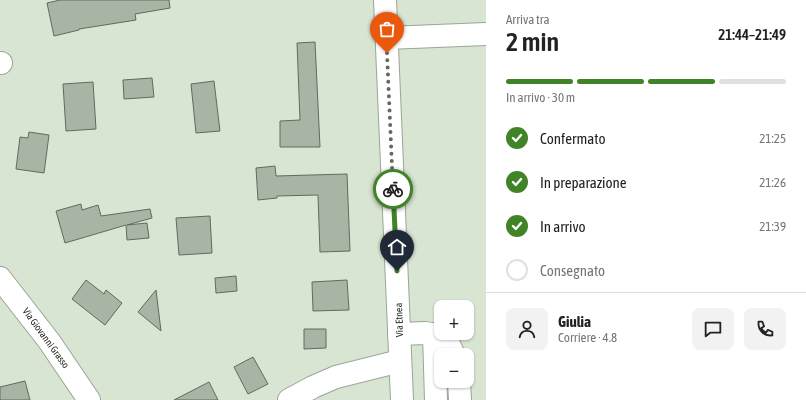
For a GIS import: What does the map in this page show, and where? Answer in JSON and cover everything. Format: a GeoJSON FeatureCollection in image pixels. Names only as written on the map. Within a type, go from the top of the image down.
{"type":"FeatureCollection","features":[{"type":"Feature","properties":{"kind":"main road","name":"Via Etnea"},"geometry":{"type":"LineString","coordinates":[[385,0],[402,400]]}},
{"type":"Feature","properties":{"kind":"main road"},"geometry":{"type":"LineString","coordinates":[[387,38],[486,34]]}},
{"type":"Feature","properties":{"kind":"main road","name":"Via Giovanni Grasso"},"geometry":{"type":"LineString","coordinates":[[0,278],[49,341],[89,400]]}},
{"type":"Feature","properties":{"kind":"main road"},"geometry":{"type":"LineString","coordinates":[[399,334],[434,334]]}},
{"type":"Feature","properties":{"kind":"main road"},"geometry":{"type":"LineString","coordinates":[[434,340],[436,400]]}},
{"type":"Feature","properties":{"kind":"main road"},"geometry":{"type":"LineString","coordinates":[[289,400],[336,377],[400,361]]}},
{"type":"Feature","properties":{"kind":"main road"},"geometry":{"type":"LineString","coordinates":[[459,388],[460,400]]}},
{"type":"Feature","properties":{"kind":"building"},"geometry":{"type":"Polygon","coordinates":[[[60,0],[169,0],[170,8],[135,14],[136,20],[79,29],[54,36],[47,3],[60,0]]]}},
{"type":"Feature","properties":{"kind":"building"},"geometry":{"type":"Polygon","coordinates":[[[315,42],[320,147],[280,147],[280,121],[300,120],[297,43],[315,42]]]}},
{"type":"Feature","properties":{"kind":"building"},"geometry":{"type":"Polygon","coordinates":[[[152,78],[154,97],[124,99],[123,80],[152,78]]]}},
{"type":"Feature","properties":{"kind":"building"},"geometry":{"type":"Polygon","coordinates":[[[214,81],[220,131],[196,133],[191,84],[214,81]]]}},
{"type":"Feature","properties":{"kind":"building"},"geometry":{"type":"Polygon","coordinates":[[[93,82],[96,129],[66,131],[63,84],[93,82]]]}},
{"type":"Feature","properties":{"kind":"building"},"geometry":{"type":"Polygon","coordinates":[[[29,132],[49,135],[44,173],[16,169],[20,137],[28,138],[29,132]]]}},
{"type":"Feature","properties":{"kind":"building"},"geometry":{"type":"Polygon","coordinates":[[[275,166],[276,176],[347,174],[350,251],[320,252],[318,195],[277,196],[277,198],[258,200],[256,168],[275,166]]]}},
{"type":"Feature","properties":{"kind":"building"},"geometry":{"type":"Polygon","coordinates":[[[81,204],[82,210],[98,205],[101,216],[150,209],[152,218],[127,225],[147,223],[149,238],[127,240],[126,225],[65,243],[56,211],[81,204]]]}},
{"type":"Feature","properties":{"kind":"building"},"geometry":{"type":"Polygon","coordinates":[[[210,216],[212,253],[179,255],[176,218],[210,216]]]}},
{"type":"Feature","properties":{"kind":"building"},"geometry":{"type":"Polygon","coordinates":[[[236,276],[237,291],[216,293],[215,278],[236,276]]]}},
{"type":"Feature","properties":{"kind":"building"},"geometry":{"type":"Polygon","coordinates":[[[86,280],[104,294],[106,290],[122,303],[105,325],[72,299],[86,280]]]}},
{"type":"Feature","properties":{"kind":"building"},"geometry":{"type":"Polygon","coordinates":[[[347,280],[349,310],[313,311],[312,282],[347,280]]]}},
{"type":"Feature","properties":{"kind":"building"},"geometry":{"type":"Polygon","coordinates":[[[156,290],[161,331],[138,312],[156,290]]]}},
{"type":"Feature","properties":{"kind":"building"},"geometry":{"type":"Polygon","coordinates":[[[304,329],[326,329],[326,348],[304,349],[304,329]]]}},
{"type":"Feature","properties":{"kind":"building"},"geometry":{"type":"Polygon","coordinates":[[[253,357],[268,384],[248,394],[234,367],[253,357]]]}},
{"type":"Feature","properties":{"kind":"building"},"geometry":{"type":"Polygon","coordinates":[[[25,381],[30,400],[0,400],[0,387],[25,381]]]}},
{"type":"Feature","properties":{"kind":"building"},"geometry":{"type":"Polygon","coordinates":[[[209,382],[218,400],[174,400],[209,382]]]}},
{"type":"Feature","properties":{"kind":"way so far"},"geometry":{"type":"LineString","coordinates":[[387,53],[393,189]]}},
{"type":"Feature","properties":{"kind":"route"},"geometry":{"type":"LineString","coordinates":[[393,189],[397,271]]}}]}
